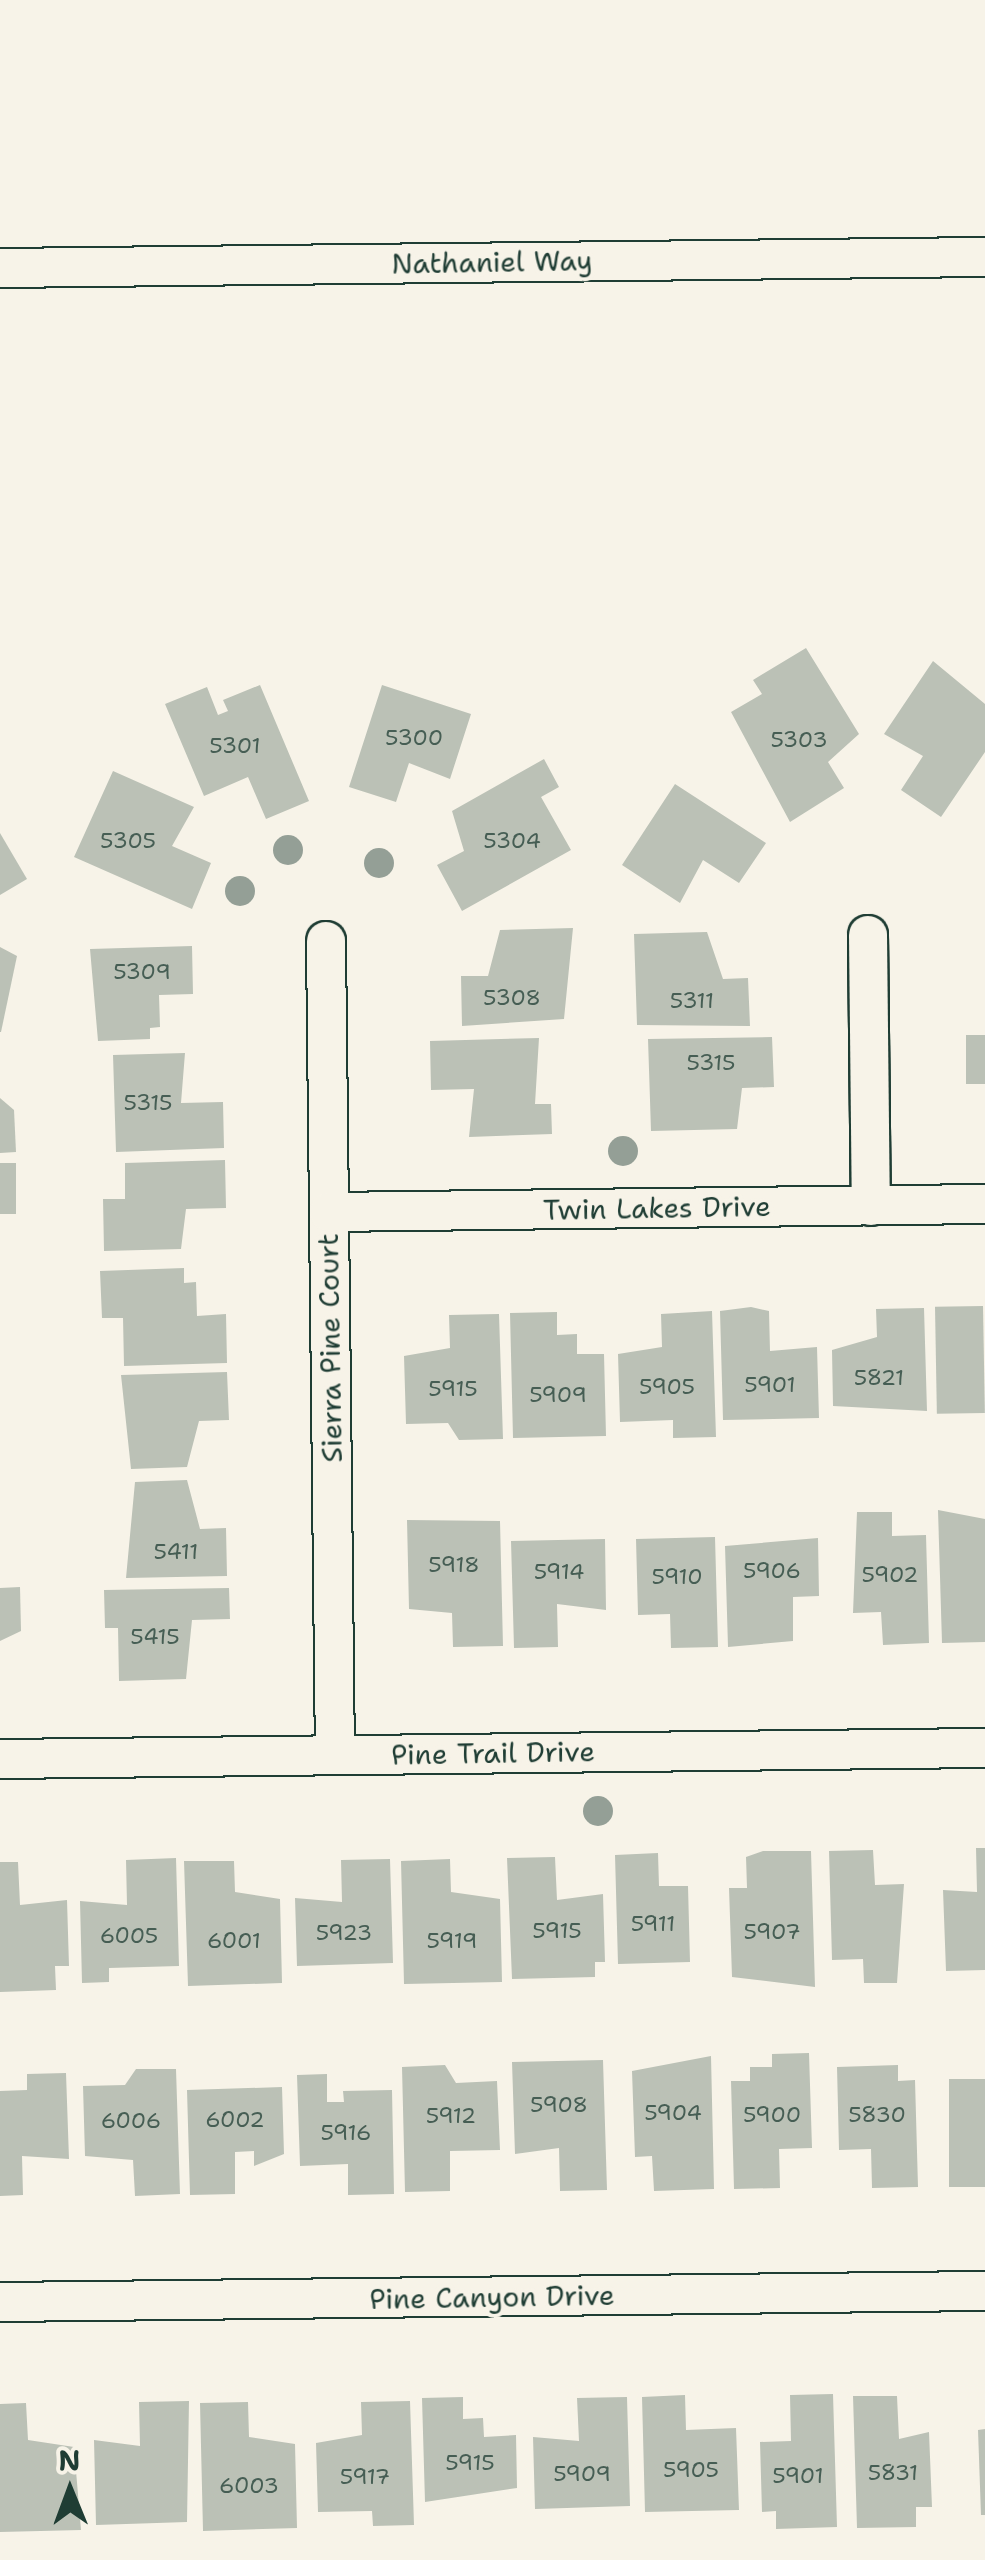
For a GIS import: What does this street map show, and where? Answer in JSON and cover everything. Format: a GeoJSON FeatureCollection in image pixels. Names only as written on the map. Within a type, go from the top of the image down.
{"type":"FeatureCollection","features":[{"type":"Feature","properties":{"kind":"street","name":"Nathaniel Way"},"geometry":{"type":"LineString","coordinates":[[0,268],[985,257]]}},
{"type":"Feature","properties":{"kind":"street"},"geometry":{"type":"LineString","coordinates":[[868,934],[872,1206]]}},
{"type":"Feature","properties":{"kind":"street","name":"Sierra Pine Court"},"geometry":{"type":"LineString","coordinates":[[326,940],[335,1755]]}},
{"type":"Feature","properties":{"kind":"street","name":"Twin Lakes Drive"},"geometry":{"type":"LineString","coordinates":[[329,1212],[985,1204]]}},
{"type":"Feature","properties":{"kind":"street","name":"Pine Trail Drive"},"geometry":{"type":"LineString","coordinates":[[0,1759],[985,1748]]}},
{"type":"Feature","properties":{"kind":"street","name":"Pine Canyon Drive"},"geometry":{"type":"LineString","coordinates":[[0,2302],[985,2291]]}},
{"type":"Feature","properties":{"kind":"building"},"geometry":{"type":"Polygon","coordinates":[[[806,648],[859,734],[828,762],[844,788],[790,822],[731,712],[762,694],[753,680],[806,648]]]}},
{"type":"Feature","properties":{"kind":"building"},"geometry":{"type":"Polygon","coordinates":[[[933,661],[985,704],[985,752],[941,817],[901,790],[923,756],[884,734],[933,661]]]}},
{"type":"Feature","properties":{"kind":"building"},"geometry":{"type":"Polygon","coordinates":[[[260,685],[309,801],[266,819],[248,777],[204,796],[165,704],[207,687],[218,715],[228,711],[223,700],[260,685]]]}},
{"type":"Feature","properties":{"kind":"building"},"geometry":{"type":"Polygon","coordinates":[[[382,685],[471,714],[450,779],[409,763],[396,802],[349,787],[382,685]]]}},
{"type":"Feature","properties":{"kind":"building"},"geometry":{"type":"Polygon","coordinates":[[[544,759],[559,787],[541,797],[571,850],[462,911],[437,865],[464,851],[452,811],[544,759]]]}},
{"type":"Feature","properties":{"kind":"building"},"geometry":{"type":"Polygon","coordinates":[[[113,771],[194,807],[172,846],[211,863],[192,909],[74,857],[113,771]]]}},
{"type":"Feature","properties":{"kind":"building"},"geometry":{"type":"Polygon","coordinates":[[[675,784],[766,843],[739,883],[703,860],[680,903],[622,865],[675,784]]]}},
{"type":"Feature","properties":{"kind":"building"},"geometry":{"type":"Polygon","coordinates":[[[0,833],[27,879],[0,895],[0,833]]]}},
{"type":"Feature","properties":{"kind":"building"},"geometry":{"type":"Polygon","coordinates":[[[573,928],[564,1019],[462,1026],[461,976],[488,976],[500,930],[573,928]]]}},
{"type":"Feature","properties":{"kind":"building"},"geometry":{"type":"Polygon","coordinates":[[[707,932],[723,979],[748,978],[750,1026],[637,1025],[634,934],[707,932]]]}},
{"type":"Feature","properties":{"kind":"building"},"geometry":{"type":"Polygon","coordinates":[[[192,946],[193,994],[159,995],[160,1027],[150,1028],[150,1039],[98,1041],[90,949],[192,946]]]}},
{"type":"Feature","properties":{"kind":"building"},"geometry":{"type":"Polygon","coordinates":[[[0,947],[17,956],[1,1032],[0,1032],[0,947]]]}},
{"type":"Feature","properties":{"kind":"building"},"geometry":{"type":"Polygon","coordinates":[[[966,1035],[985,1035],[985,1084],[966,1084],[966,1035]]]}},
{"type":"Feature","properties":{"kind":"building"},"geometry":{"type":"Polygon","coordinates":[[[772,1037],[774,1087],[742,1088],[737,1129],[651,1131],[648,1039],[772,1037]]]}},
{"type":"Feature","properties":{"kind":"building"},"geometry":{"type":"Polygon","coordinates":[[[539,1038],[535,1104],[551,1104],[552,1134],[469,1137],[474,1089],[431,1090],[430,1041],[539,1038]]]}},
{"type":"Feature","properties":{"kind":"building"},"geometry":{"type":"Polygon","coordinates":[[[185,1053],[181,1103],[223,1102],[224,1148],[116,1152],[113,1055],[185,1053]]]}},
{"type":"Feature","properties":{"kind":"building"},"geometry":{"type":"Polygon","coordinates":[[[0,1098],[14,1110],[16,1152],[0,1153],[0,1098]]]}},
{"type":"Feature","properties":{"kind":"building"},"geometry":{"type":"Polygon","coordinates":[[[225,1160],[226,1208],[186,1209],[181,1249],[104,1251],[103,1199],[125,1199],[125,1163],[225,1160]]]}},
{"type":"Feature","properties":{"kind":"building"},"geometry":{"type":"Polygon","coordinates":[[[0,1163],[16,1163],[16,1214],[0,1214],[0,1163]]]}},
{"type":"Feature","properties":{"kind":"building"},"geometry":{"type":"Polygon","coordinates":[[[184,1268],[184,1283],[196,1282],[197,1316],[226,1314],[227,1363],[124,1366],[123,1318],[102,1318],[100,1271],[184,1268]]]}},
{"type":"Feature","properties":{"kind":"building"},"geometry":{"type":"Polygon","coordinates":[[[983,1306],[985,1413],[937,1414],[935,1307],[983,1306]]]}},
{"type":"Feature","properties":{"kind":"building"},"geometry":{"type":"Polygon","coordinates":[[[751,1307],[769,1311],[770,1351],[817,1347],[819,1418],[723,1420],[720,1311],[751,1307]]]}},
{"type":"Feature","properties":{"kind":"building"},"geometry":{"type":"Polygon","coordinates":[[[924,1308],[927,1411],[833,1406],[832,1350],[877,1337],[876,1309],[924,1308]]]}},
{"type":"Feature","properties":{"kind":"building"},"geometry":{"type":"Polygon","coordinates":[[[712,1311],[716,1437],[673,1438],[673,1420],[620,1422],[618,1354],[662,1347],[661,1314],[712,1311]]]}},
{"type":"Feature","properties":{"kind":"building"},"geometry":{"type":"Polygon","coordinates":[[[557,1312],[557,1335],[577,1334],[577,1354],[604,1354],[606,1436],[513,1438],[510,1313],[557,1312]]]}},
{"type":"Feature","properties":{"kind":"building"},"geometry":{"type":"Polygon","coordinates":[[[499,1314],[503,1439],[459,1440],[448,1423],[406,1424],[404,1356],[450,1348],[449,1315],[499,1314]]]}},
{"type":"Feature","properties":{"kind":"building"},"geometry":{"type":"Polygon","coordinates":[[[227,1372],[229,1420],[199,1421],[187,1467],[131,1469],[121,1375],[227,1372]]]}},
{"type":"Feature","properties":{"kind":"building"},"geometry":{"type":"Polygon","coordinates":[[[187,1480],[200,1529],[226,1528],[227,1576],[126,1578],[135,1482],[187,1480]]]}},
{"type":"Feature","properties":{"kind":"building"},"geometry":{"type":"Polygon","coordinates":[[[938,1510],[985,1519],[985,1642],[942,1643],[938,1510]]]}},
{"type":"Feature","properties":{"kind":"building"},"geometry":{"type":"Polygon","coordinates":[[[857,1512],[892,1512],[892,1536],[926,1535],[929,1643],[883,1645],[881,1612],[853,1613],[857,1512]]]}},
{"type":"Feature","properties":{"kind":"building"},"geometry":{"type":"Polygon","coordinates":[[[407,1520],[500,1521],[503,1646],[453,1647],[452,1613],[409,1609],[407,1520]]]}},
{"type":"Feature","properties":{"kind":"building"},"geometry":{"type":"Polygon","coordinates":[[[715,1537],[718,1647],[671,1648],[670,1614],[638,1615],[636,1539],[715,1537]]]}},
{"type":"Feature","properties":{"kind":"building"},"geometry":{"type":"Polygon","coordinates":[[[818,1538],[819,1596],[793,1597],[793,1641],[728,1647],[725,1546],[818,1538]]]}},
{"type":"Feature","properties":{"kind":"building"},"geometry":{"type":"Polygon","coordinates":[[[605,1539],[606,1610],[557,1604],[558,1647],[514,1648],[511,1541],[605,1539]]]}},
{"type":"Feature","properties":{"kind":"building"},"geometry":{"type":"Polygon","coordinates":[[[20,1587],[21,1631],[0,1641],[0,1588],[20,1587]]]}},
{"type":"Feature","properties":{"kind":"building"},"geometry":{"type":"Polygon","coordinates":[[[229,1588],[230,1619],[192,1620],[186,1679],[119,1681],[118,1628],[105,1628],[104,1590],[229,1588]]]}},
{"type":"Feature","properties":{"kind":"building"},"geometry":{"type":"Polygon","coordinates":[[[976,1848],[985,1848],[985,1970],[946,1971],[943,1890],[977,1892],[976,1848]]]}},
{"type":"Feature","properties":{"kind":"building"},"geometry":{"type":"Polygon","coordinates":[[[873,1850],[875,1885],[904,1884],[897,1983],[864,1983],[863,1959],[832,1960],[829,1851],[873,1850]]]}},
{"type":"Feature","properties":{"kind":"building"},"geometry":{"type":"Polygon","coordinates":[[[763,1851],[811,1851],[815,1987],[732,1977],[729,1888],[747,1888],[746,1857],[763,1851]]]}},
{"type":"Feature","properties":{"kind":"building"},"geometry":{"type":"Polygon","coordinates":[[[658,1853],[659,1886],[688,1886],[690,1962],[618,1964],[615,1855],[658,1853]]]}},
{"type":"Feature","properties":{"kind":"building"},"geometry":{"type":"Polygon","coordinates":[[[555,1857],[557,1900],[603,1894],[605,1962],[595,1962],[595,1977],[512,1979],[507,1858],[555,1857]]]}},
{"type":"Feature","properties":{"kind":"building"},"geometry":{"type":"Polygon","coordinates":[[[176,1858],[179,1966],[109,1968],[109,1982],[82,1983],[80,1901],[127,1905],[126,1860],[176,1858]]]}},
{"type":"Feature","properties":{"kind":"building"},"geometry":{"type":"Polygon","coordinates":[[[390,1859],[393,1963],[297,1966],[295,1898],[342,1902],[341,1860],[390,1859]]]}},
{"type":"Feature","properties":{"kind":"building"},"geometry":{"type":"Polygon","coordinates":[[[450,1859],[451,1892],[500,1899],[502,1982],[404,1984],[401,1861],[450,1859]]]}},
{"type":"Feature","properties":{"kind":"building"},"geometry":{"type":"Polygon","coordinates":[[[184,1861],[234,1861],[235,1892],[280,1899],[282,1983],[188,1986],[184,1861]]]}},
{"type":"Feature","properties":{"kind":"building"},"geometry":{"type":"Polygon","coordinates":[[[0,1862],[18,1862],[20,1905],[67,1900],[69,1966],[55,1966],[56,1990],[0,1992],[0,1862]]]}},
{"type":"Feature","properties":{"kind":"building"},"geometry":{"type":"Polygon","coordinates":[[[809,2053],[812,2148],[779,2149],[780,2188],[734,2189],[731,2081],[750,2081],[750,2067],[772,2067],[772,2054],[809,2053]]]}},
{"type":"Feature","properties":{"kind":"building"},"geometry":{"type":"Polygon","coordinates":[[[711,2056],[714,2189],[654,2191],[652,2156],[635,2157],[632,2071],[711,2056]]]}},
{"type":"Feature","properties":{"kind":"building"},"geometry":{"type":"Polygon","coordinates":[[[603,2060],[607,2190],[560,2191],[559,2148],[515,2154],[512,2062],[603,2060]]]}},
{"type":"Feature","properties":{"kind":"building"},"geometry":{"type":"Polygon","coordinates":[[[445,2065],[456,2083],[497,2081],[500,2150],[450,2151],[450,2191],[405,2192],[402,2067],[445,2065]]]}},
{"type":"Feature","properties":{"kind":"building"},"geometry":{"type":"Polygon","coordinates":[[[898,2065],[898,2081],[915,2080],[918,2187],[872,2188],[871,2149],[839,2150],[837,2067],[898,2065]]]}},
{"type":"Feature","properties":{"kind":"building"},"geometry":{"type":"Polygon","coordinates":[[[136,2069],[176,2069],[180,2194],[135,2196],[133,2160],[85,2156],[83,2086],[125,2085],[136,2069]]]}},
{"type":"Feature","properties":{"kind":"building"},"geometry":{"type":"Polygon","coordinates":[[[66,2073],[69,2159],[22,2156],[23,2195],[0,2196],[0,2091],[27,2090],[27,2074],[66,2073]]]}},
{"type":"Feature","properties":{"kind":"building"},"geometry":{"type":"Polygon","coordinates":[[[327,2074],[327,2102],[344,2102],[343,2091],[392,2090],[394,2194],[348,2195],[348,2164],[300,2166],[297,2075],[327,2074]]]}},
{"type":"Feature","properties":{"kind":"building"},"geometry":{"type":"Polygon","coordinates":[[[949,2079],[985,2079],[985,2187],[949,2187],[949,2079]]]}},
{"type":"Feature","properties":{"kind":"building"},"geometry":{"type":"Polygon","coordinates":[[[282,2087],[284,2154],[254,2166],[254,2151],[235,2152],[235,2194],[190,2195],[187,2090],[282,2087]]]}},
{"type":"Feature","properties":{"kind":"building"},"geometry":{"type":"Polygon","coordinates":[[[833,2394],[837,2527],[776,2529],[776,2511],[762,2512],[760,2442],[791,2441],[790,2395],[833,2394]]]}},
{"type":"Feature","properties":{"kind":"building"},"geometry":{"type":"Polygon","coordinates":[[[685,2395],[686,2430],[736,2428],[739,2510],[645,2512],[642,2397],[685,2395]]]}},
{"type":"Feature","properties":{"kind":"building"},"geometry":{"type":"Polygon","coordinates":[[[853,2396],[897,2396],[899,2439],[929,2432],[932,2507],[916,2507],[916,2527],[857,2528],[853,2396]]]}},
{"type":"Feature","properties":{"kind":"building"},"geometry":{"type":"Polygon","coordinates":[[[463,2397],[463,2419],[483,2418],[484,2437],[516,2435],[517,2488],[425,2502],[422,2398],[463,2397]]]}},
{"type":"Feature","properties":{"kind":"building"},"geometry":{"type":"Polygon","coordinates":[[[627,2397],[630,2506],[535,2509],[533,2437],[579,2441],[577,2398],[627,2397]]]}},
{"type":"Feature","properties":{"kind":"building"},"geometry":{"type":"Polygon","coordinates":[[[189,2401],[187,2522],[96,2525],[94,2440],[140,2446],[139,2402],[189,2401]]]}},
{"type":"Feature","properties":{"kind":"building"},"geometry":{"type":"Polygon","coordinates":[[[410,2401],[414,2525],[373,2526],[372,2511],[318,2512],[316,2443],[362,2435],[361,2402],[410,2401]]]}},
{"type":"Feature","properties":{"kind":"building"},"geometry":{"type":"Polygon","coordinates":[[[248,2402],[249,2437],[295,2444],[297,2528],[203,2531],[200,2403],[248,2402]]]}},
{"type":"Feature","properties":{"kind":"building"},"geometry":{"type":"Polygon","coordinates":[[[26,2403],[28,2440],[74,2447],[81,2530],[0,2532],[0,2404],[26,2403]]]}},
{"type":"Feature","properties":{"kind":"building"},"geometry":{"type":"Polygon","coordinates":[[[985,2429],[985,2515],[981,2515],[978,2430],[985,2429]]]}}]}
